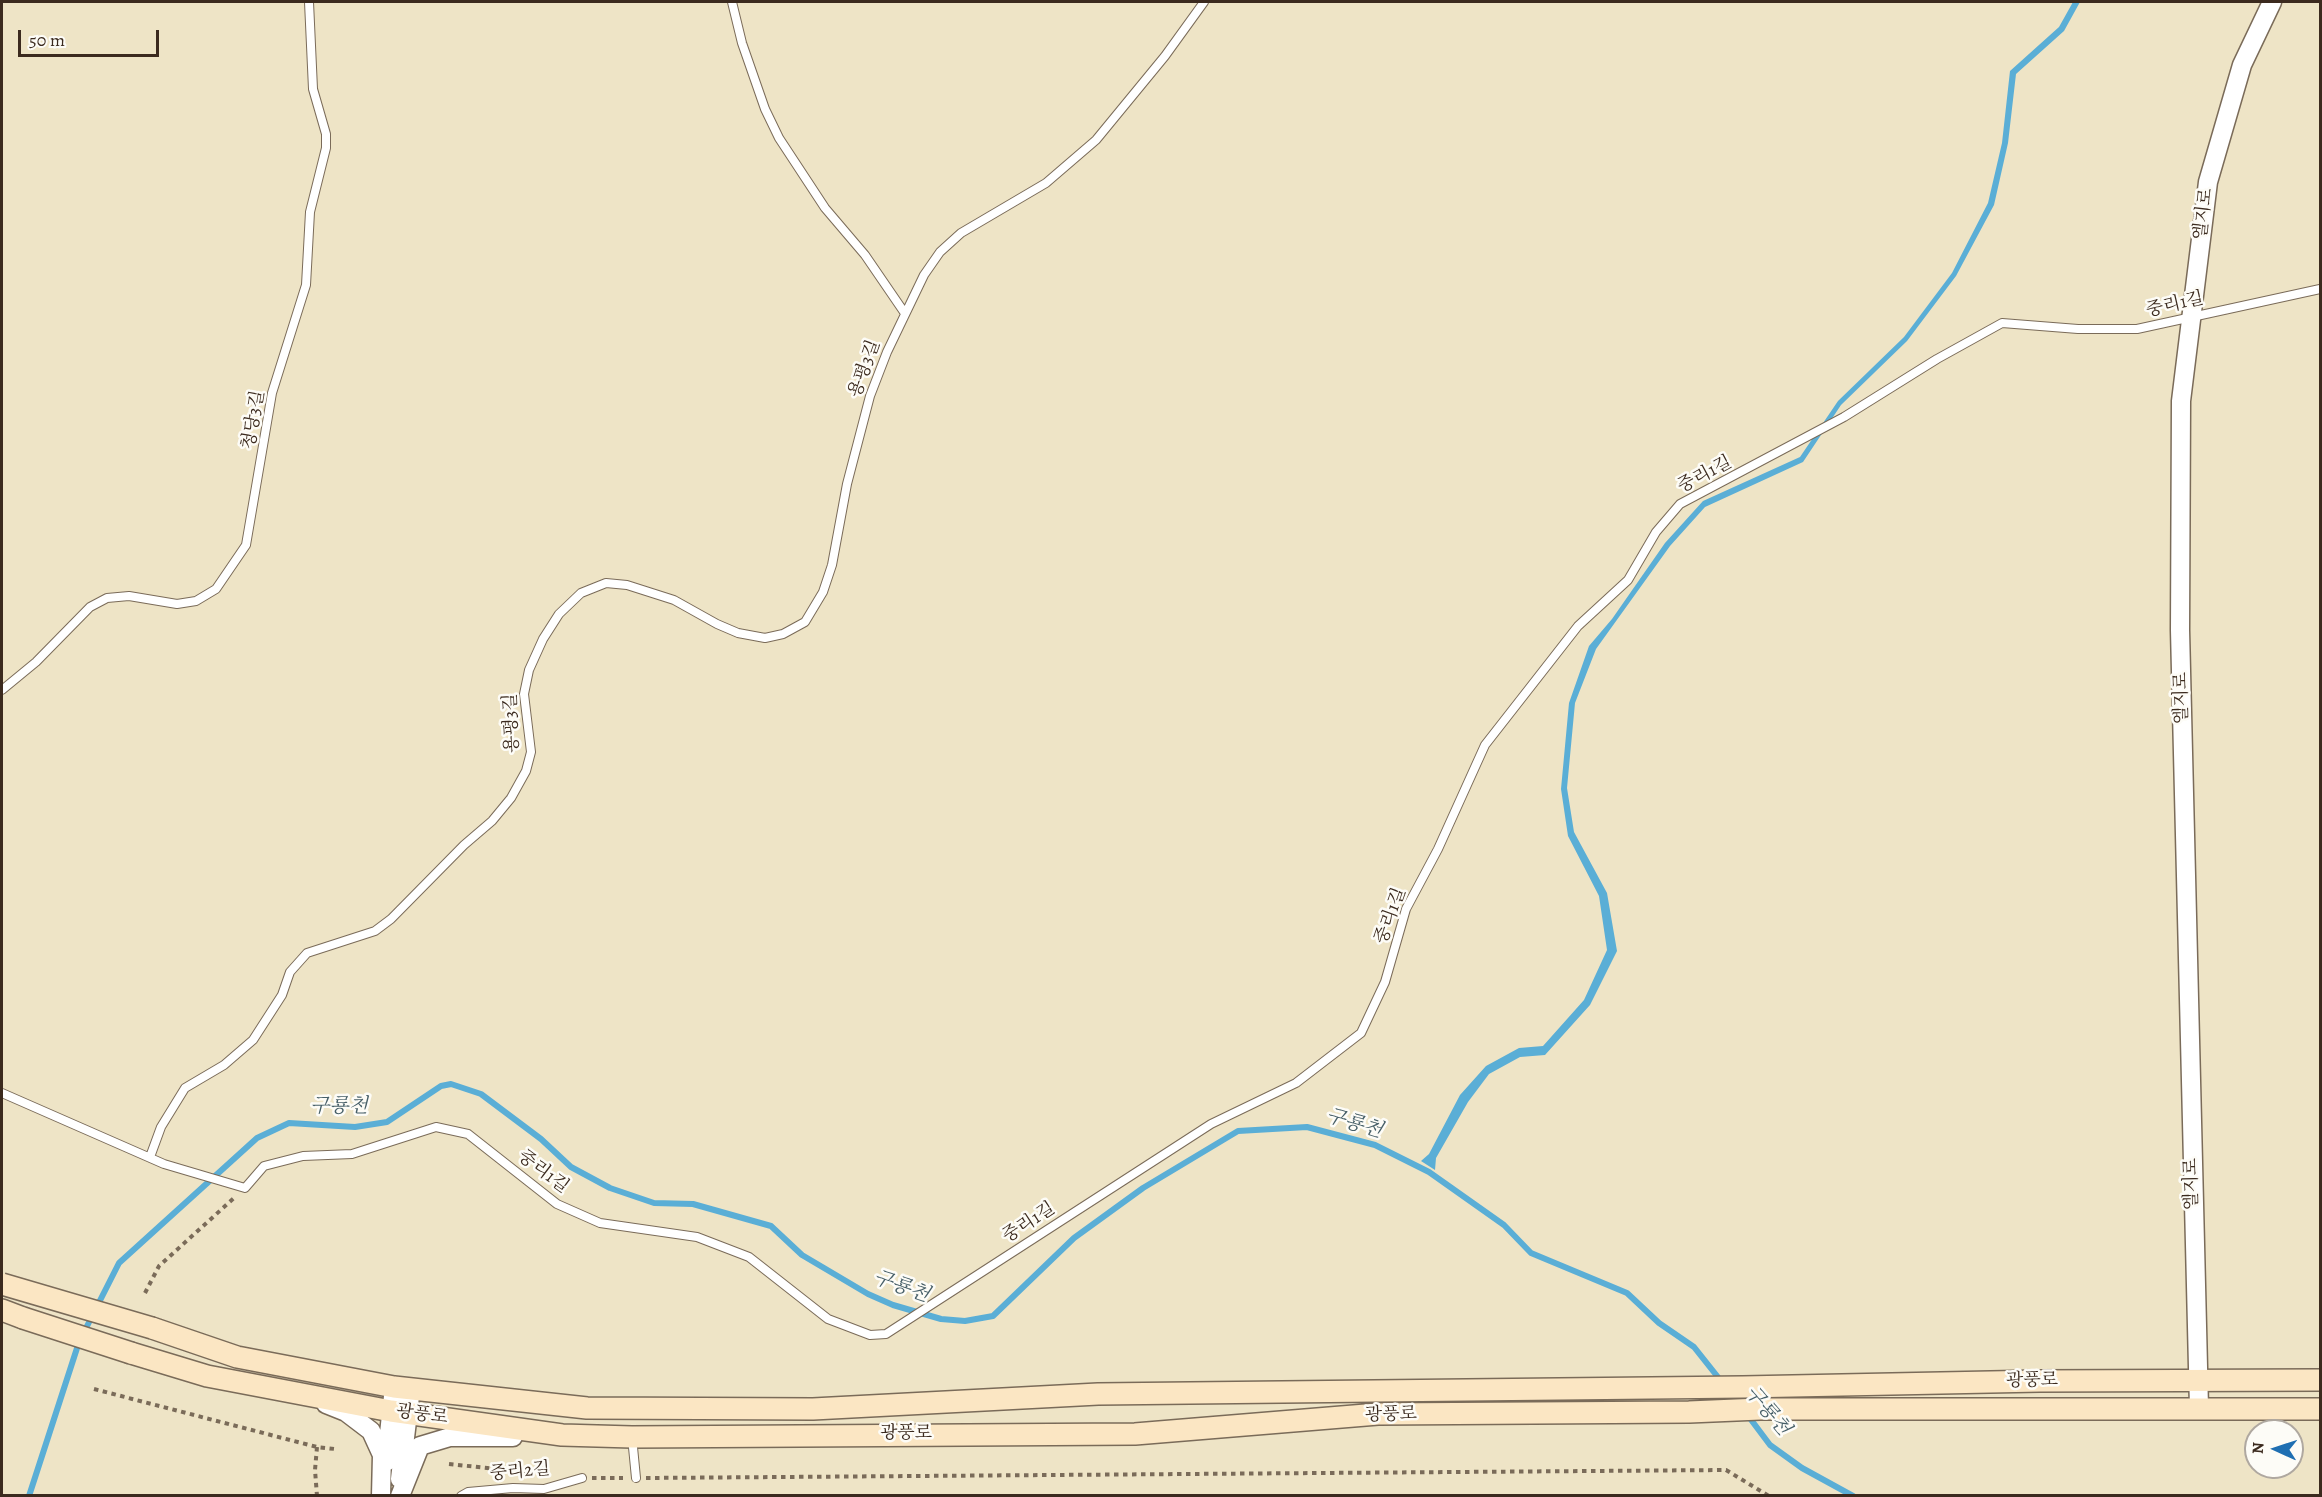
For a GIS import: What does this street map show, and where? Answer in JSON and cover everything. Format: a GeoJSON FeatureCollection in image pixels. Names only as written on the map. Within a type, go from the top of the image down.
{"type":"FeatureCollection","features":[{"type":"Feature","properties":{"kind":"main road","name":"광풍로"},"geometry":{"type":"LineString","coordinates":[[2,1284],[152,1328],[237,1357],[402,1387],[587,1408],[813,1409],[1098,1394],[2320,1380]]}},
{"type":"Feature","properties":{"kind":"main road","name":"광풍로"},"geometry":{"type":"LineString","coordinates":[[2,1310],[207,1376],[399,1412],[562,1435],[632,1437],[1135,1434],[1378,1414],[1689,1412],[1760,1409],[2320,1409]]}},
{"type":"Feature","properties":{"kind":"street","name":"엘지로"},"geometry":{"type":"LineString","coordinates":[[2199,1408],[2196,1380],[2179,537],[2181,401],[2208,182],[2242,64],[2272,2]]}},
{"type":"Feature","properties":{"kind":"street"},"geometry":{"type":"LineString","coordinates":[[382,1496],[402,1387]]}},
{"type":"Feature","properties":{"kind":"street"},"geometry":{"type":"LineString","coordinates":[[267,1388],[346,1412],[372,1431],[382,1455],[382,1496]]}},
{"type":"Feature","properties":{"kind":"street"},"geometry":{"type":"LineString","coordinates":[[399,1412],[399,1496]]}},
{"type":"Feature","properties":{"kind":"street"},"geometry":{"type":"LineString","coordinates":[[399,1496],[420,1446],[450,1437],[562,1435]]}},
{"type":"Feature","properties":{"kind":"lane","name":"청당3길"},"geometry":{"type":"LineString","coordinates":[[2,690],[36,662],[90,607],[107,598],[129,596],[177,603],[196,601],[216,589],[246,545],[272,393],[306,285],[310,212],[326,148],[326,134],[313,90],[309,2]]}},
{"type":"Feature","properties":{"kind":"lane"},"geometry":{"type":"LineString","coordinates":[[732,2],[741,43],[765,109],[779,138],[825,208],[865,255],[904,312]]}},
{"type":"Feature","properties":{"kind":"lane","name":"용평3길"},"geometry":{"type":"LineString","coordinates":[[150,1157],[161,1127],[179,1096],[186,1088],[224,1065],[253,1040],[282,995],[290,972],[307,953],[375,931],[392,919],[464,845],[492,821],[511,798],[526,771],[531,752],[524,694],[528,670],[543,639],[559,614],[581,593],[606,584],[627,585],[674,600],[738,633],[765,638],[783,634],[805,622],[823,592],[867,407],[904,312],[940,252],[961,233],[987,216],[1046,183],[1096,140],[1165,56],[1204,2]]}},
{"type":"Feature","properties":{"kind":"lane","name":"중리1길"},"geometry":{"type":"LineString","coordinates":[[245,1188],[264,1166],[303,1156],[352,1154],[436,1127],[468,1134],[557,1204],[600,1224],[696,1237],[749,1257],[828,1319],[870,1335],[886,1334],[1210,1124],[1296,1083],[1361,1033],[1385,982],[1406,909],[1438,849],[1485,745],[1578,626],[1628,579],[1656,532],[1680,504],[1844,417],[1937,359],[2002,323],[2078,329],[2137,329],[2320,289]]}},
{"type":"Feature","properties":{"kind":"lane"},"geometry":{"type":"LineString","coordinates":[[2,1093],[198,1176],[245,1188]]}},
{"type":"Feature","properties":{"kind":"lane"},"geometry":{"type":"LineString","coordinates":[[632,1437],[636,1478]]}},
{"type":"Feature","properties":{"kind":"lane","name":"중리2길"},"geometry":{"type":"LineString","coordinates":[[461,1496],[468,1492],[513,1488],[544,1489],[582,1478]]}},
{"type":"Feature","properties":{"kind":"path"},"geometry":{"type":"LineString","coordinates":[[145,1293],[159,1266],[245,1188]]}},
{"type":"Feature","properties":{"kind":"path"},"geometry":{"type":"LineString","coordinates":[[94,1389],[317,1447],[335,1449]]}},
{"type":"Feature","properties":{"kind":"path"},"geometry":{"type":"LineString","coordinates":[[317,1447],[315,1470],[317,1496]]}},
{"type":"Feature","properties":{"kind":"path"},"geometry":{"type":"LineString","coordinates":[[449,1464],[549,1474]]}},
{"type":"Feature","properties":{"kind":"path"},"geometry":{"type":"LineString","coordinates":[[582,1478],[1726,1470],[1768,1496]]}},
{"type":"Feature","properties":{"kind":"water"},"geometry":{"type":"Polygon","coordinates":[[[2073,2],[2080,2],[2064,31],[2016,74],[2008,143],[1994,205],[1956,276],[1907,341],[1841,405],[1803,462],[1705,507],[1670,546],[1596,649],[1575,703],[1567,788],[1574,832],[1607,893],[1617,951],[1590,1005],[1545,1055],[1520,1057],[1489,1074],[1468,1102],[1436,1158],[1435,1170],[1421,1161],[1429,1154],[1460,1095],[1486,1066],[1519,1048],[1543,1046],[1584,1000],[1607,950],[1599,896],[1568,836],[1561,789],[1569,703],[1589,646],[1612,619],[1665,543],[1703,501],[1800,457],[1838,401],[1904,337],[1952,273],[1988,203],[2002,143],[2010,71],[2059,27],[2073,2]]]}},
{"type":"Feature","properties":{"kind":"waterway","name":"구룡천"},"geometry":{"type":"LineString","coordinates":[[29,1496],[79,1342],[119,1263],[257,1138],[289,1123],[355,1127],[387,1122],[441,1086],[451,1084],[481,1094],[541,1139],[571,1167],[610,1188],[654,1203],[693,1204],[771,1226],[802,1255],[868,1294],[893,1305],[941,1319],[965,1321],[993,1316],[1074,1238],[1143,1188],[1238,1131],[1307,1127],[1375,1145],[1429,1172],[1504,1225],[1531,1253],[1627,1293],[1659,1323],[1694,1347],[1721,1381]]}},
{"type":"Feature","properties":{"kind":"waterway","name":"구룡천"},"geometry":{"type":"LineString","coordinates":[[1746,1413],[1770,1445],[1802,1468],[1853,1496]]}}]}
